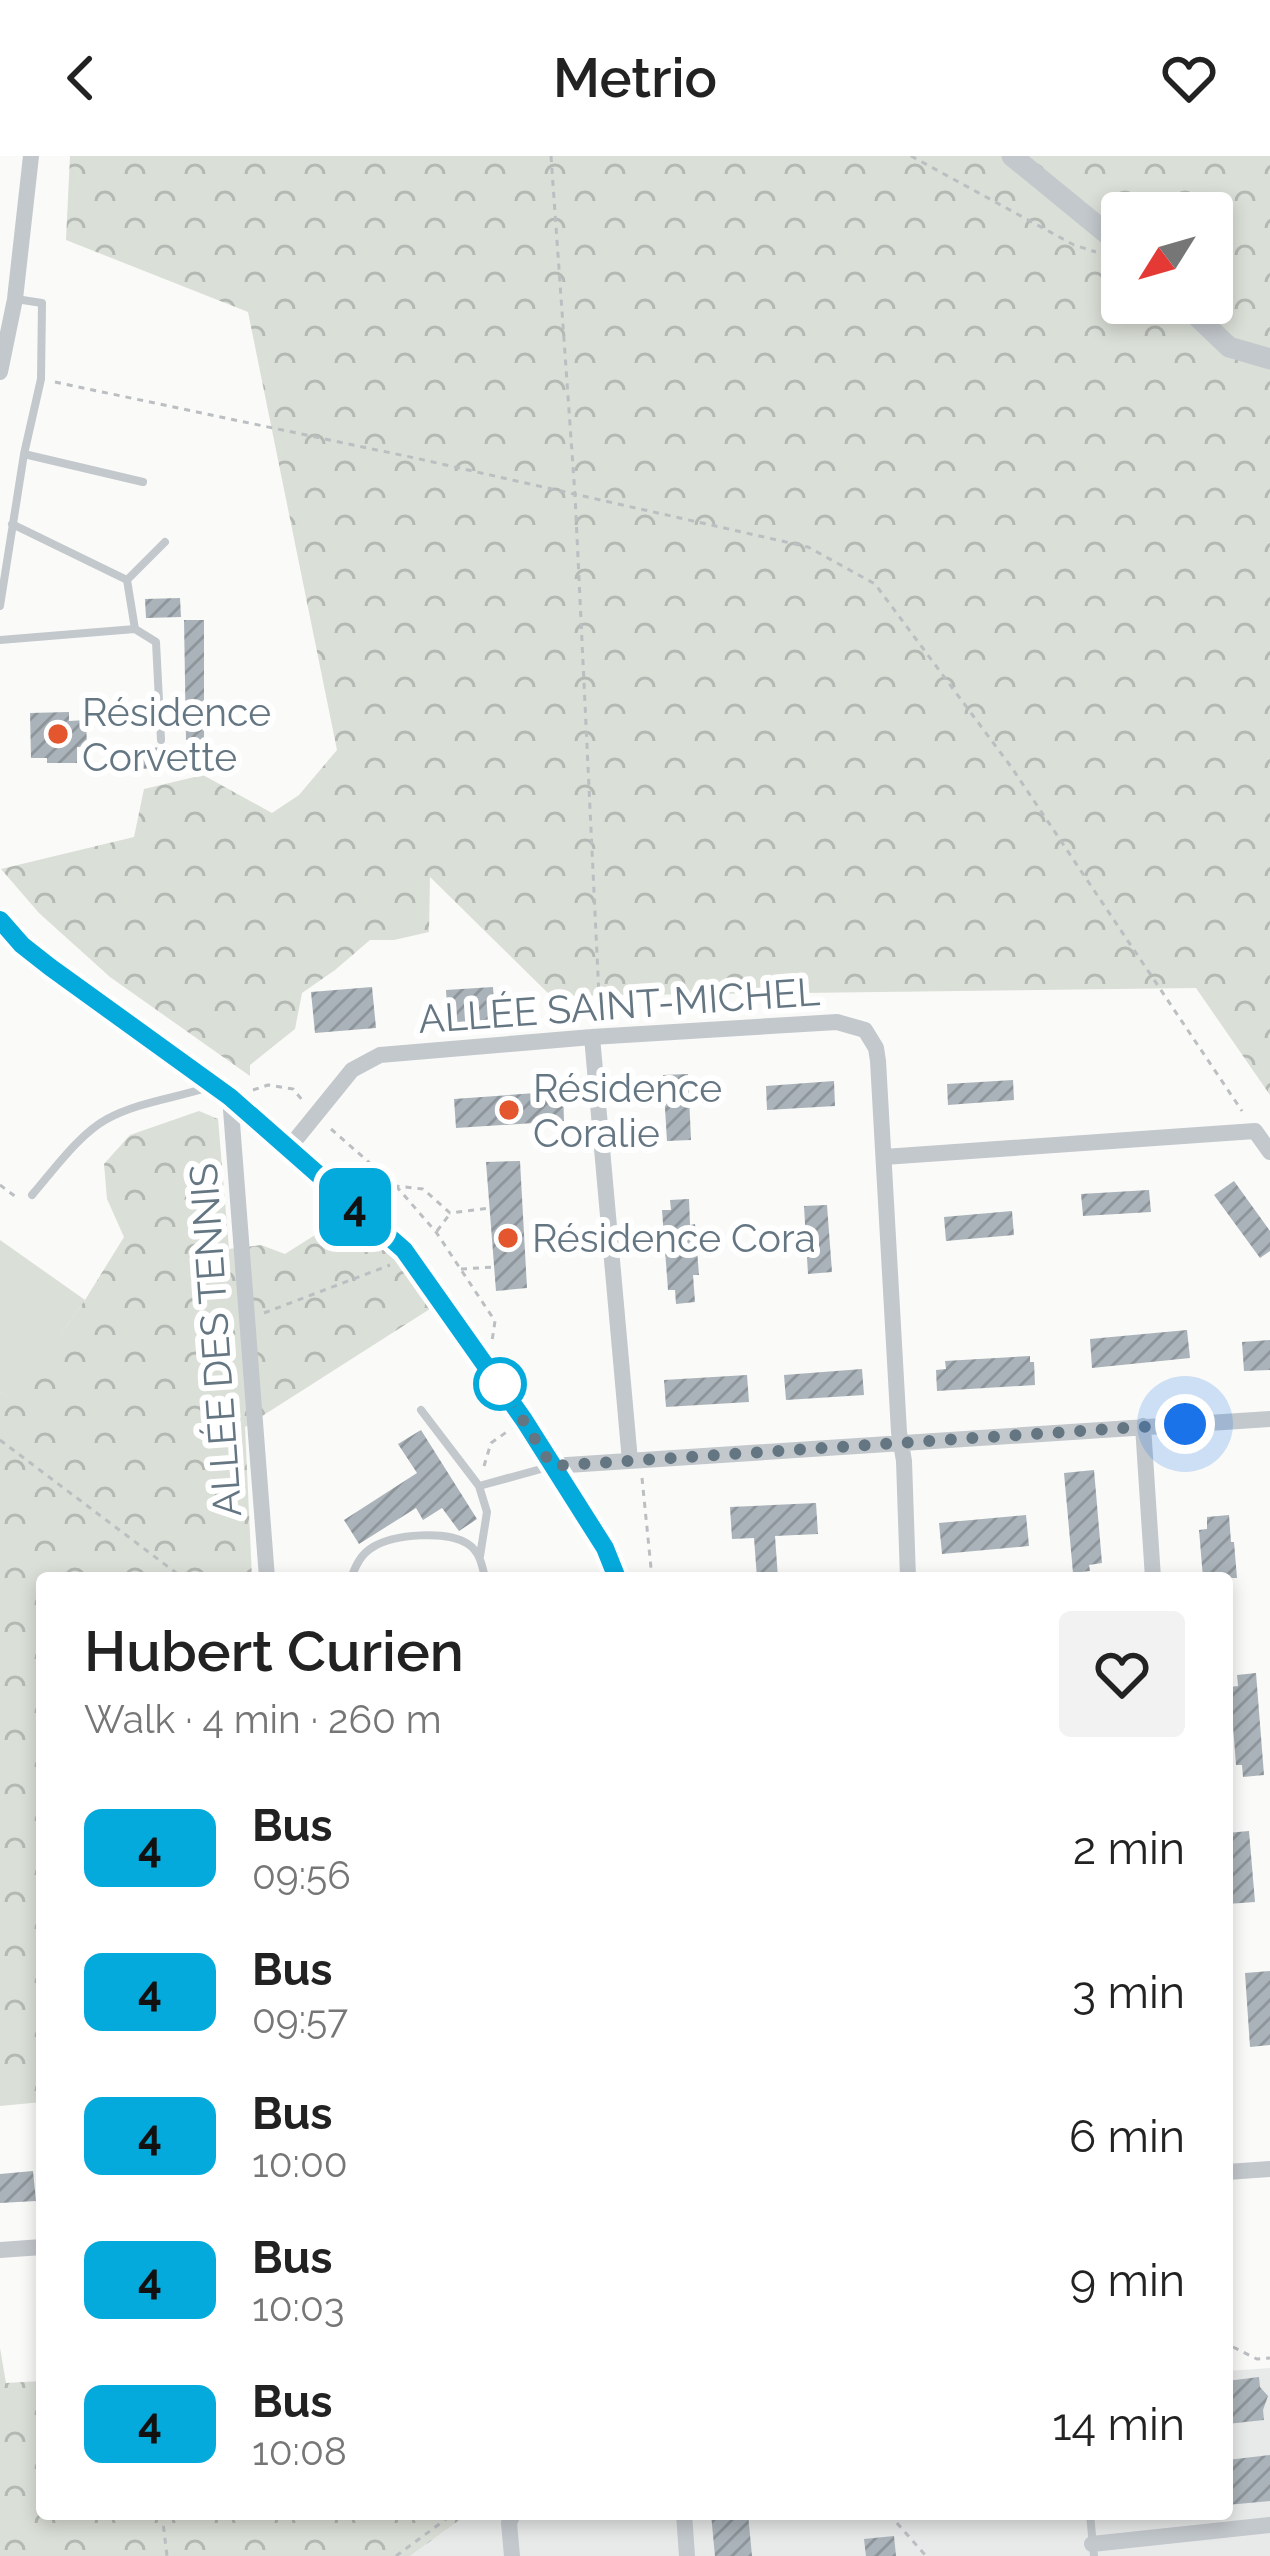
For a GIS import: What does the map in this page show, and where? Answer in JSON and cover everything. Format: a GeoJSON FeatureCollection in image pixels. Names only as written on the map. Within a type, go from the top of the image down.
{"type":"FeatureCollection","features":[{"type":"Feature","properties":{"kind":"street"},"geometry":{"type":"LineString","coordinates":[[0,372],[15,299],[31,156]]}},
{"type":"Feature","properties":{"kind":"street"},"geometry":{"type":"LineString","coordinates":[[1012,156],[1101,239]]}},
{"type":"Feature","properties":{"kind":"street"},"geometry":{"type":"LineString","coordinates":[[1205,324],[1229,347],[1270,359]]}},
{"type":"Feature","properties":{"kind":"street"},"geometry":{"type":"LineString","coordinates":[[0,920],[50,967],[230,1097],[404,1250],[524,1420],[605,1548],[615,1572]]}},
{"type":"Feature","properties":{"kind":"street","name":"ALLÉE SAINT-MICHEL"},"geometry":{"type":"LineString","coordinates":[[288,1149],[352,1070],[380,1055],[837,1022],[865,1030],[876,1048],[908,1572]]}},
{"type":"Feature","properties":{"kind":"street"},"geometry":{"type":"LineString","coordinates":[[597,1037],[635,1461]]}},
{"type":"Feature","properties":{"kind":"street","name":"ALLÉE DES TENNIS"},"geometry":{"type":"LineString","coordinates":[[230,1097],[267,1572]]}},
{"type":"Feature","properties":{"kind":"street"},"geometry":{"type":"LineString","coordinates":[[884,1157],[1256,1131],[1270,1152]]}},
{"type":"Feature","properties":{"kind":"street"},"geometry":{"type":"LineString","coordinates":[[552,1466],[1270,1419]]}},
{"type":"Feature","properties":{"kind":"street"},"geometry":{"type":"LineString","coordinates":[[1143,1426],[1153,1572]]}},
{"type":"Feature","properties":{"kind":"street"},"geometry":{"type":"LineString","coordinates":[[1233,2172],[1270,2169]]}},
{"type":"Feature","properties":{"kind":"street"},"geometry":{"type":"LineString","coordinates":[[0,2250],[36,2247]]}},
{"type":"Feature","properties":{"kind":"street"},"geometry":{"type":"LineString","coordinates":[[510,2520],[512,2556]]}},
{"type":"Feature","properties":{"kind":"street"},"geometry":{"type":"LineString","coordinates":[[684,2520],[687,2556]]}},
{"type":"Feature","properties":{"kind":"street"},"geometry":{"type":"LineString","coordinates":[[1093,2550],[1270,2524]]}},
{"type":"Feature","properties":{"kind":"lane"},"geometry":{"type":"LineString","coordinates":[[0,606],[41,379],[43,303],[15,299]]}},
{"type":"Feature","properties":{"kind":"lane"},"geometry":{"type":"LineString","coordinates":[[24,454],[142,482]]}},
{"type":"Feature","properties":{"kind":"lane"},"geometry":{"type":"LineString","coordinates":[[12,524],[127,580]]}},
{"type":"Feature","properties":{"kind":"lane"},"geometry":{"type":"LineString","coordinates":[[127,580],[165,542]]}},
{"type":"Feature","properties":{"kind":"lane"},"geometry":{"type":"LineString","coordinates":[[127,580],[135,629]]}},
{"type":"Feature","properties":{"kind":"lane"},"geometry":{"type":"LineString","coordinates":[[0,640],[135,629],[156,642],[161,740]]}},
{"type":"Feature","properties":{"kind":"lane"},"geometry":{"type":"LineString","coordinates":[[32,1195],[104,1120],[214,1085]]}},
{"type":"Feature","properties":{"kind":"lane"},"geometry":{"type":"LineString","coordinates":[[421,1410],[479,1486],[487,1512],[480,1557],[483,1572]]}},
{"type":"Feature","properties":{"kind":"lane"},"geometry":{"type":"LineString","coordinates":[[479,1486],[552,1466]]}},
{"type":"Feature","properties":{"kind":"lane"},"geometry":{"type":"LineString","coordinates":[[354,1572],[360,1558],[374,1546],[429,1534],[466,1542],[480,1557]]}},
{"type":"Feature","properties":{"kind":"lane"},"geometry":{"type":"LineString","coordinates":[[1090,2520],[1093,2550]]}},
{"type":"Feature","properties":{"kind":"path"},"geometry":{"type":"LineString","coordinates":[[551,156],[574,495],[597,1037]]}},
{"type":"Feature","properties":{"kind":"path"},"geometry":{"type":"LineString","coordinates":[[911,156],[1074,245],[1101,249]]}},
{"type":"Feature","properties":{"kind":"path"},"geometry":{"type":"LineString","coordinates":[[41,379],[808,547],[875,584],[1012,768],[1256,1131]]}},
{"type":"Feature","properties":{"kind":"path"},"geometry":{"type":"LineString","coordinates":[[230,1097],[268,1085],[293,1089],[314,1114],[396,1186],[436,1232],[495,1322],[488,1366]]}},
{"type":"Feature","properties":{"kind":"path"},"geometry":{"type":"LineString","coordinates":[[0,1185],[19,1199],[30,1200],[32,1195]]}},
{"type":"Feature","properties":{"kind":"path"},"geometry":{"type":"LineString","coordinates":[[396,1186],[423,1189],[450,1213]]}},
{"type":"Feature","properties":{"kind":"path"},"geometry":{"type":"LineString","coordinates":[[436,1232],[450,1213],[489,1208]]}},
{"type":"Feature","properties":{"kind":"path"},"geometry":{"type":"LineString","coordinates":[[247,1319],[397,1262]]}},
{"type":"Feature","properties":{"kind":"path"},"geometry":{"type":"LineString","coordinates":[[461,1269],[494,1267]]}},
{"type":"Feature","properties":{"kind":"path"},"geometry":{"type":"LineString","coordinates":[[472,1476],[484,1465],[491,1443],[524,1420]]}},
{"type":"Feature","properties":{"kind":"path"},"geometry":{"type":"LineString","coordinates":[[0,1440],[175,1572]]}},
{"type":"Feature","properties":{"kind":"path"},"geometry":{"type":"LineString","coordinates":[[635,1461],[651,1572]]}},
{"type":"Feature","properties":{"kind":"path"},"geometry":{"type":"LineString","coordinates":[[1233,2347],[1257,2359],[1270,2358]]}},
{"type":"Feature","properties":{"kind":"path"},"geometry":{"type":"LineString","coordinates":[[163,2520],[167,2556]]}},
{"type":"Feature","properties":{"kind":"path"},"geometry":{"type":"LineString","coordinates":[[396,2556],[445,2520]]}},
{"type":"Feature","properties":{"kind":"path"},"geometry":{"type":"LineString","coordinates":[[894,2520],[926,2556]]}},
{"type":"Feature","properties":{"kind":"shaded area"},"geometry":{"type":"Polygon","coordinates":[[[1270,2368],[1270,2556],[410,2556],[460,2520],[1233,2520],[1233,2371],[1270,2368]]]}},
{"type":"Feature","properties":{"kind":"green space"},"geometry":{"type":"Polygon","coordinates":[[[70,156],[1270,156],[1270,1095],[1196,988],[551,996],[430,877],[429,932],[370,940],[302,993],[295,1029],[250,1065],[250,1076],[110,977],[39,913],[1,869],[134,837],[144,789],[203,775],[272,813],[299,795],[337,750],[248,312],[66,240],[70,156]]]}},
{"type":"Feature","properties":{"kind":"green space"},"geometry":{"type":"Polygon","coordinates":[[[199,1111],[218,1119],[229,1249],[261,1245],[285,1254],[345,1216],[397,1262],[433,1307],[245,1427],[252,1572],[36,1572],[36,2103],[0,2106],[0,1392],[14,1401],[124,1237],[107,1199],[104,1164],[130,1135],[199,1111]]]}},
{"type":"Feature","properties":{"kind":"green space"},"geometry":{"type":"Polygon","coordinates":[[[0,1240],[85,1300],[14,1402],[0,1392],[0,1240]]]}},
{"type":"Feature","properties":{"kind":"green space"},"geometry":{"type":"Polygon","coordinates":[[[0,2348],[6,2383],[36,2381],[36,2520],[460,2520],[410,2556],[0,2556],[0,2348]]]}},
{"type":"Feature","properties":{"kind":"building"},"geometry":{"type":"Polygon","coordinates":[[[180,598],[181,617],[146,618],[145,599],[180,598]]]}},
{"type":"Feature","properties":{"kind":"building"},"geometry":{"type":"Polygon","coordinates":[[[184,620],[204,620],[204,740],[186,740],[184,620]]]}},
{"type":"Feature","properties":{"kind":"building","name":"Résidence Corvette"},"geometry":{"type":"Polygon","coordinates":[[[69,712],[69,721],[86,720],[87,747],[77,747],[77,763],[31,758],[30,713],[69,712]]]}},
{"type":"Feature","properties":{"kind":"building"},"geometry":{"type":"Polygon","coordinates":[[[184,747],[184,768],[130,769],[129,748],[184,747]]]}},
{"type":"Feature","properties":{"kind":"building"},"geometry":{"type":"Polygon","coordinates":[[[372,987],[376,1028],[315,1033],[311,992],[372,987]]]}},
{"type":"Feature","properties":{"kind":"building"},"geometry":{"type":"Polygon","coordinates":[[[493,987],[495,1021],[448,1024],[446,990],[493,987]]]}},
{"type":"Feature","properties":{"kind":"building"},"geometry":{"type":"Polygon","coordinates":[[[688,1074],[691,1140],[667,1141],[663,1075],[688,1074]]]}},
{"type":"Feature","properties":{"kind":"building"},"geometry":{"type":"Polygon","coordinates":[[[1013,1080],[1014,1100],[948,1105],[947,1084],[1013,1080]]]}},
{"type":"Feature","properties":{"kind":"building"},"geometry":{"type":"Polygon","coordinates":[[[834,1081],[835,1106],[767,1110],[766,1086],[834,1081]]]}},
{"type":"Feature","properties":{"kind":"building","name":"Résidence Coralie"},"geometry":{"type":"Polygon","coordinates":[[[563,1091],[564,1121],[456,1128],[454,1099],[563,1091]]]}},
{"type":"Feature","properties":{"kind":"building","name":"Résidence Cora"},"geometry":{"type":"Polygon","coordinates":[[[520,1161],[527,1288],[496,1291],[486,1162],[520,1161]]]}},
{"type":"Feature","properties":{"kind":"building"},"geometry":{"type":"Polygon","coordinates":[[[1234,1181],[1270,1231],[1270,1251],[1260,1258],[1214,1195],[1234,1181]]]}},
{"type":"Feature","properties":{"kind":"building"},"geometry":{"type":"Polygon","coordinates":[[[1149,1190],[1151,1212],[1083,1216],[1081,1194],[1149,1190]]]}},
{"type":"Feature","properties":{"kind":"building"},"geometry":{"type":"Polygon","coordinates":[[[689,1199],[699,1275],[693,1275],[695,1302],[676,1304],[675,1290],[668,1290],[662,1210],[671,1210],[670,1200],[689,1199]]]}},
{"type":"Feature","properties":{"kind":"building"},"geometry":{"type":"Polygon","coordinates":[[[827,1205],[832,1272],[808,1274],[804,1206],[827,1205]]]}},
{"type":"Feature","properties":{"kind":"building"},"geometry":{"type":"Polygon","coordinates":[[[1012,1211],[1014,1235],[946,1241],[944,1217],[1012,1211]]]}},
{"type":"Feature","properties":{"kind":"building"},"geometry":{"type":"Polygon","coordinates":[[[1187,1330],[1190,1358],[1092,1368],[1090,1339],[1187,1330]]]}},
{"type":"Feature","properties":{"kind":"building"},"geometry":{"type":"Polygon","coordinates":[[[1270,1340],[1270,1370],[1244,1371],[1242,1342],[1270,1340]]]}},
{"type":"Feature","properties":{"kind":"building"},"geometry":{"type":"Polygon","coordinates":[[[1030,1356],[1035,1385],[937,1391],[936,1370],[946,1369],[945,1361],[1030,1356]]]}},
{"type":"Feature","properties":{"kind":"building"},"geometry":{"type":"Polygon","coordinates":[[[862,1369],[864,1395],[786,1400],[784,1375],[862,1369]]]}},
{"type":"Feature","properties":{"kind":"building"},"geometry":{"type":"Polygon","coordinates":[[[747,1375],[749,1402],[666,1407],[664,1380],[747,1375]]]}},
{"type":"Feature","properties":{"kind":"building"},"geometry":{"type":"Polygon","coordinates":[[[421,1430],[477,1519],[459,1531],[442,1508],[423,1520],[416,1508],[359,1544],[344,1520],[417,1473],[398,1444],[421,1430]]]}},
{"type":"Feature","properties":{"kind":"building"},"geometry":{"type":"Polygon","coordinates":[[[1094,1470],[1102,1563],[1089,1565],[1090,1571],[1073,1572],[1064,1473],[1094,1470]]]}},
{"type":"Feature","properties":{"kind":"building"},"geometry":{"type":"Polygon","coordinates":[[[816,1503],[818,1534],[775,1536],[778,1572],[757,1572],[754,1538],[732,1539],[730,1507],[816,1503]]]}},
{"type":"Feature","properties":{"kind":"building"},"geometry":{"type":"Polygon","coordinates":[[[1026,1515],[1029,1546],[942,1554],[939,1523],[1026,1515]]]}},
{"type":"Feature","properties":{"kind":"building"},"geometry":{"type":"Polygon","coordinates":[[[1229,1515],[1237,1578],[1233,1572],[1202,1572],[1199,1530],[1207,1529],[1207,1517],[1229,1515]]]}},
{"type":"Feature","properties":{"kind":"building"},"geometry":{"type":"Polygon","coordinates":[[[1256,1673],[1264,1775],[1243,1777],[1242,1765],[1236,1765],[1233,1687],[1238,1686],[1237,1675],[1256,1673]]]}},
{"type":"Feature","properties":{"kind":"building"},"geometry":{"type":"Polygon","coordinates":[[[1249,1831],[1255,1902],[1233,1904],[1233,1832],[1249,1831]]]}},
{"type":"Feature","properties":{"kind":"building"},"geometry":{"type":"Polygon","coordinates":[[[1270,1971],[1270,2045],[1250,2047],[1245,1973],[1270,1971]]]}},
{"type":"Feature","properties":{"kind":"building"},"geometry":{"type":"Polygon","coordinates":[[[33,2171],[36,2201],[0,2203],[0,2174],[33,2171]]]}},
{"type":"Feature","properties":{"kind":"building"},"geometry":{"type":"Polygon","coordinates":[[[1259,2377],[1268,2396],[1264,2420],[1233,2423],[1233,2380],[1259,2377]]]}},
{"type":"Feature","properties":{"kind":"building"},"geometry":{"type":"Polygon","coordinates":[[[1270,2455],[1270,2501],[1233,2504],[1233,2459],[1270,2455]]]}},
{"type":"Feature","properties":{"kind":"building"},"geometry":{"type":"Polygon","coordinates":[[[712,2520],[749,2520],[752,2556],[715,2556],[712,2520]]]}},
{"type":"Feature","properties":{"kind":"building"},"geometry":{"type":"Polygon","coordinates":[[[894,2536],[896,2556],[866,2556],[864,2539],[894,2536]]]}},
{"type":"Feature","properties":{"kind":"bus line","name":"4"},"geometry":{"type":"LineString","coordinates":[[0,920],[50,967],[230,1097],[404,1250],[524,1420],[605,1548],[615,1572]]}},
{"type":"Feature","properties":{"kind":"place","name":"Résidence Corvette"},"geometry":{"type":"Point","coordinates":[58,734]}},
{"type":"Feature","properties":{"kind":"place","name":"Résidence Coralie"},"geometry":{"type":"Point","coordinates":[509,1110]}},
{"type":"Feature","properties":{"kind":"place","name":"Résidence Cora"},"geometry":{"type":"Point","coordinates":[508,1238]}},
{"type":"Feature","properties":{"kind":"route"},"geometry":{"type":"LineString","coordinates":[[500,1384],[552,1466],[1185,1424]]}}]}
